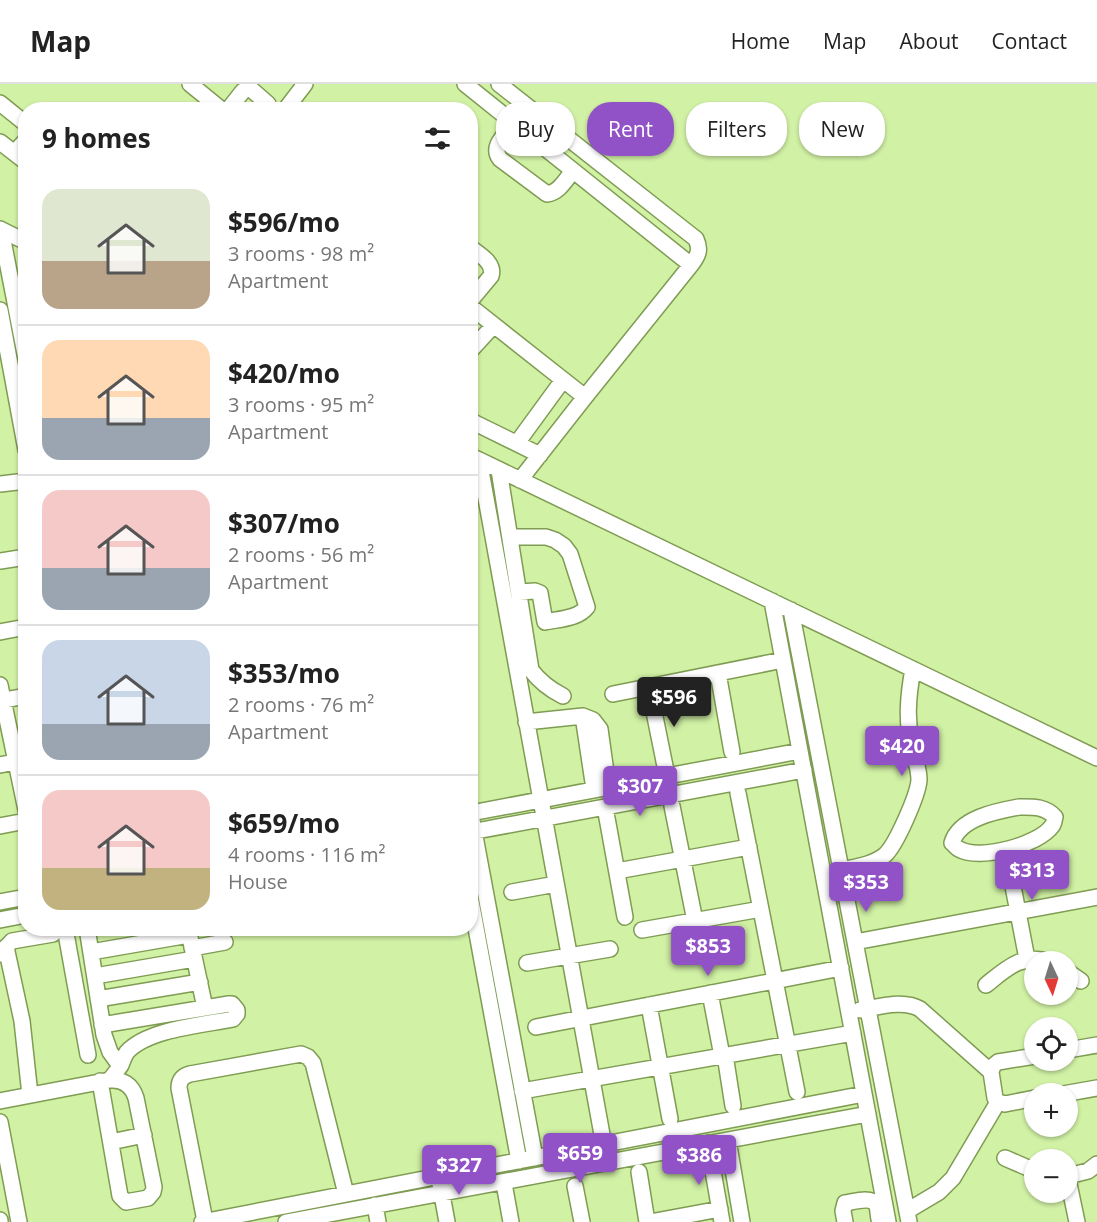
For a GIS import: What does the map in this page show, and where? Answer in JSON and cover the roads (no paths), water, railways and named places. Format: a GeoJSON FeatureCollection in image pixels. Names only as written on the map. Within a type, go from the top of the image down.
{"type":"FeatureCollection","features":[{"type":"Feature","properties":{"kind":"street"},"geometry":{"type":"LineString","coordinates":[[190,84],[212,102]]}},
{"type":"Feature","properties":{"kind":"street"},"geometry":{"type":"LineString","coordinates":[[291,102],[304,84]]}},
{"type":"Feature","properties":{"kind":"street"},"geometry":{"type":"LineString","coordinates":[[465,84],[496,109]]}},
{"type":"Feature","properties":{"kind":"street"},"geometry":{"type":"LineString","coordinates":[[499,84],[696,239],[699,245],[699,253],[691,266],[520,480]]}},
{"type":"Feature","properties":{"kind":"street"},"geometry":{"type":"LineString","coordinates":[[235,102],[247,89],[252,90],[266,102]]}},
{"type":"Feature","properties":{"kind":"street"},"geometry":{"type":"LineString","coordinates":[[0,103],[18,118]]}},
{"type":"Feature","properties":{"kind":"street"},"geometry":{"type":"LineString","coordinates":[[0,142],[18,156]]}},
{"type":"Feature","properties":{"kind":"street"},"geometry":{"type":"LineString","coordinates":[[498,156],[547,194],[556,191],[573,171]]}},
{"type":"Feature","properties":{"kind":"street"},"geometry":{"type":"LineString","coordinates":[[555,156],[691,266]]}},
{"type":"Feature","properties":{"kind":"street"},"geometry":{"type":"LineString","coordinates":[[1,230],[18,238]]}},
{"type":"Feature","properties":{"kind":"street"},"geometry":{"type":"LineString","coordinates":[[1,230],[18,321],[1,317],[18,407]]}},
{"type":"Feature","properties":{"kind":"street"},"geometry":{"type":"LineString","coordinates":[[478,254],[489,263],[493,272],[478,299]]}},
{"type":"Feature","properties":{"kind":"street"},"geometry":{"type":"LineString","coordinates":[[478,313],[585,397]]}},
{"type":"Feature","properties":{"kind":"street"},"geometry":{"type":"LineString","coordinates":[[478,342],[494,325]]}},
{"type":"Feature","properties":{"kind":"street"},"geometry":{"type":"LineString","coordinates":[[517,443],[563,380]]}},
{"type":"Feature","properties":{"kind":"street"},"geometry":{"type":"LineString","coordinates":[[478,424],[540,454]]}},
{"type":"Feature","properties":{"kind":"street"},"geometry":{"type":"LineString","coordinates":[[478,462],[1097,758]]}},
{"type":"Feature","properties":{"kind":"street"},"geometry":{"type":"LineString","coordinates":[[499,470],[531,670],[550,690],[563,696]]}},
{"type":"Feature","properties":{"kind":"street"},"geometry":{"type":"LineString","coordinates":[[478,480],[541,799],[607,1162]]}},
{"type":"Feature","properties":{"kind":"street"},"geometry":{"type":"LineString","coordinates":[[0,484],[18,482]]}},
{"type":"Feature","properties":{"kind":"street"},"geometry":{"type":"LineString","coordinates":[[510,537],[546,537],[564,546],[570,554],[586,607],[584,612],[577,615],[544,622],[540,593],[536,591],[519,592]]}},
{"type":"Feature","properties":{"kind":"street"},"geometry":{"type":"LineString","coordinates":[[0,561],[18,558]]}},
{"type":"Feature","properties":{"kind":"street"},"geometry":{"type":"LineString","coordinates":[[772,602],[888,1222]]}},
{"type":"Feature","properties":{"kind":"street"},"geometry":{"type":"LineString","coordinates":[[790,610],[908,1217],[953,1178],[998,1102]]}},
{"type":"Feature","properties":{"kind":"street"},"geometry":{"type":"LineString","coordinates":[[0,632],[18,629]]}},
{"type":"Feature","properties":{"kind":"street"},"geometry":{"type":"LineString","coordinates":[[613,694],[783,660]]}},
{"type":"Feature","properties":{"kind":"street"},"geometry":{"type":"LineString","coordinates":[[841,870],[884,856],[892,847],[916,795],[919,780],[908,723],[908,698],[913,669]]}},
{"type":"Feature","properties":{"kind":"street"},"geometry":{"type":"LineString","coordinates":[[718,673],[732,752]]}},
{"type":"Feature","properties":{"kind":"street"},"geometry":{"type":"LineString","coordinates":[[0,685],[2,700],[18,751]]}},
{"type":"Feature","properties":{"kind":"street"},"geometry":{"type":"LineString","coordinates":[[649,687],[667,776]]}},
{"type":"Feature","properties":{"kind":"street"},"geometry":{"type":"LineString","coordinates":[[2,700],[18,697]]}},
{"type":"Feature","properties":{"kind":"street"},"geometry":{"type":"LineString","coordinates":[[526,722],[583,716],[593,720],[600,729],[601,788]]}},
{"type":"Feature","properties":{"kind":"street"},"geometry":{"type":"LineString","coordinates":[[478,812],[800,750]]}},
{"type":"Feature","properties":{"kind":"street"},"geometry":{"type":"LineString","coordinates":[[0,765],[18,762]]}},
{"type":"Feature","properties":{"kind":"street"},"geometry":{"type":"LineString","coordinates":[[478,831],[804,770]]}},
{"type":"Feature","properties":{"kind":"street"},"geometry":{"type":"LineString","coordinates":[[738,794],[797,1092]]}},
{"type":"Feature","properties":{"kind":"street"},"geometry":{"type":"LineString","coordinates":[[672,806],[695,921]]}},
{"type":"Feature","properties":{"kind":"street"},"geometry":{"type":"LineString","coordinates":[[605,807],[625,917]]}},
{"type":"Feature","properties":{"kind":"street"},"geometry":{"type":"LineString","coordinates":[[1019,807],[1036,807],[1049,811],[1055,817],[1053,825],[1043,834],[1028,843],[1006,850],[971,853],[958,849],[952,843],[954,834],[964,825],[999,811],[1019,807]]}},
{"type":"Feature","properties":{"kind":"street"},"geometry":{"type":"LineString","coordinates":[[812,816],[830,814]]}},
{"type":"Feature","properties":{"kind":"street"},"geometry":{"type":"LineString","coordinates":[[0,826],[18,823]]}},
{"type":"Feature","properties":{"kind":"street"},"geometry":{"type":"LineString","coordinates":[[617,871],[749,847]]}},
{"type":"Feature","properties":{"kind":"street"},"geometry":{"type":"LineString","coordinates":[[1006,850],[1025,951]]}},
{"type":"Feature","properties":{"kind":"street"},"geometry":{"type":"LineString","coordinates":[[478,858],[535,1158]]}},
{"type":"Feature","properties":{"kind":"street"},"geometry":{"type":"LineString","coordinates":[[513,892],[556,884]]}},
{"type":"Feature","properties":{"kind":"street"},"geometry":{"type":"LineString","coordinates":[[855,942],[1097,897]]}},
{"type":"Feature","properties":{"kind":"street"},"geometry":{"type":"LineString","coordinates":[[0,902],[18,899]]}},
{"type":"Feature","properties":{"kind":"street"},"geometry":{"type":"LineString","coordinates":[[642,930],[761,909]]}},
{"type":"Feature","properties":{"kind":"street"},"geometry":{"type":"LineString","coordinates":[[0,920],[18,917]]}},
{"type":"Feature","properties":{"kind":"street"},"geometry":{"type":"LineString","coordinates":[[30,1095],[22,1020],[3,950],[12,941],[38,936]]}},
{"type":"Feature","properties":{"kind":"street"},"geometry":{"type":"LineString","coordinates":[[60,936],[88,1055]]}},
{"type":"Feature","properties":{"kind":"street"},"geometry":{"type":"LineString","coordinates":[[90,936],[104,1035],[110,1052],[120,1066]]}},
{"type":"Feature","properties":{"kind":"street"},"geometry":{"type":"LineString","coordinates":[[477,936],[519,1161]]}},
{"type":"Feature","properties":{"kind":"street"},"geometry":{"type":"LineString","coordinates":[[91,952],[225,942]]}},
{"type":"Feature","properties":{"kind":"street"},"geometry":{"type":"LineString","coordinates":[[95,976],[191,943]]}},
{"type":"Feature","properties":{"kind":"street"},"geometry":{"type":"LineString","coordinates":[[191,943],[205,1008]]}},
{"type":"Feature","properties":{"kind":"street"},"geometry":{"type":"LineString","coordinates":[[527,963],[610,948]]}},
{"type":"Feature","properties":{"kind":"street"},"geometry":{"type":"LineString","coordinates":[[986,985],[1013,964],[1024,960]]}},
{"type":"Feature","properties":{"kind":"street"},"geometry":{"type":"LineString","coordinates":[[536,1027],[841,968]]}},
{"type":"Feature","properties":{"kind":"street"},"geometry":{"type":"LineString","coordinates":[[98,999],[200,982]]}},
{"type":"Feature","properties":{"kind":"street"},"geometry":{"type":"LineString","coordinates":[[710,993],[733,1106]]}},
{"type":"Feature","properties":{"kind":"street"},"geometry":{"type":"LineString","coordinates":[[102,1025],[232,1004],[237,1010],[233,1019],[160,1033],[133,1047],[125,1054],[120,1066],[105,1080]]}},
{"type":"Feature","properties":{"kind":"street"},"geometry":{"type":"LineString","coordinates":[[849,1011],[901,1004],[914,1005],[991,1072]]}},
{"type":"Feature","properties":{"kind":"street"},"geometry":{"type":"LineString","coordinates":[[649,1005],[670,1119]]}},
{"type":"Feature","properties":{"kind":"street"},"geometry":{"type":"LineString","coordinates":[[522,1091],[853,1032]]}},
{"type":"Feature","properties":{"kind":"street"},"geometry":{"type":"LineString","coordinates":[[1078,1048],[1097,1045]]}},
{"type":"Feature","properties":{"kind":"street"},"geometry":{"type":"LineString","coordinates":[[346,1194],[313,1063],[308,1057],[301,1054],[190,1074],[180,1080],[179,1088],[206,1222],[864,1094]]}},
{"type":"Feature","properties":{"kind":"street"},"geometry":{"type":"LineString","coordinates":[[1024,1058],[998,1062],[993,1066],[991,1072],[995,1098],[998,1102],[1005,1104],[1024,1100]]}},
{"type":"Feature","properties":{"kind":"street"},"geometry":{"type":"LineString","coordinates":[[0,1101],[105,1080],[124,1081],[134,1091],[144,1135],[154,1187],[148,1198],[126,1202],[120,1196],[111,1142],[105,1080]]}},
{"type":"Feature","properties":{"kind":"street"},"geometry":{"type":"LineString","coordinates":[[1078,1091],[1097,1088]]}},
{"type":"Feature","properties":{"kind":"street"},"geometry":{"type":"LineString","coordinates":[[807,1105],[810,1125]]}},
{"type":"Feature","properties":{"kind":"street"},"geometry":{"type":"LineString","coordinates":[[286,1222],[366,1212],[441,1193],[868,1114]]}},
{"type":"Feature","properties":{"kind":"street"},"geometry":{"type":"LineString","coordinates":[[0,1122],[19,1222]]}},
{"type":"Feature","properties":{"kind":"street"},"geometry":{"type":"LineString","coordinates":[[111,1142],[144,1135]]}},
{"type":"Feature","properties":{"kind":"street"},"geometry":{"type":"LineString","coordinates":[[728,1140],[742,1222]]}},
{"type":"Feature","properties":{"kind":"street"},"geometry":{"type":"LineString","coordinates":[[639,1172],[652,1222],[721,1215],[708,1143]]}},
{"type":"Feature","properties":{"kind":"street"},"geometry":{"type":"LineString","coordinates":[[1005,1158],[1024,1167]]}},
{"type":"Feature","properties":{"kind":"street"},"geometry":{"type":"LineString","coordinates":[[1078,1174],[1097,1164]]}},
{"type":"Feature","properties":{"kind":"street"},"geometry":{"type":"LineString","coordinates":[[438,1176],[447,1222]]}},
{"type":"Feature","properties":{"kind":"street"},"geometry":{"type":"LineString","coordinates":[[575,1186],[582,1222]]}},
{"type":"Feature","properties":{"kind":"street"},"geometry":{"type":"LineString","coordinates":[[505,1189],[511,1222]]}},
{"type":"Feature","properties":{"kind":"street"},"geometry":{"type":"LineString","coordinates":[[845,1222],[843,1211],[845,1203],[868,1200],[877,1205],[879,1222]]}},
{"type":"Feature","properties":{"kind":"street"},"geometry":{"type":"LineString","coordinates":[[1073,1203],[1077,1222]]}},
{"type":"Feature","properties":{"kind":"street"},"geometry":{"type":"LineString","coordinates":[[366,1212],[378,1222]]}}]}
